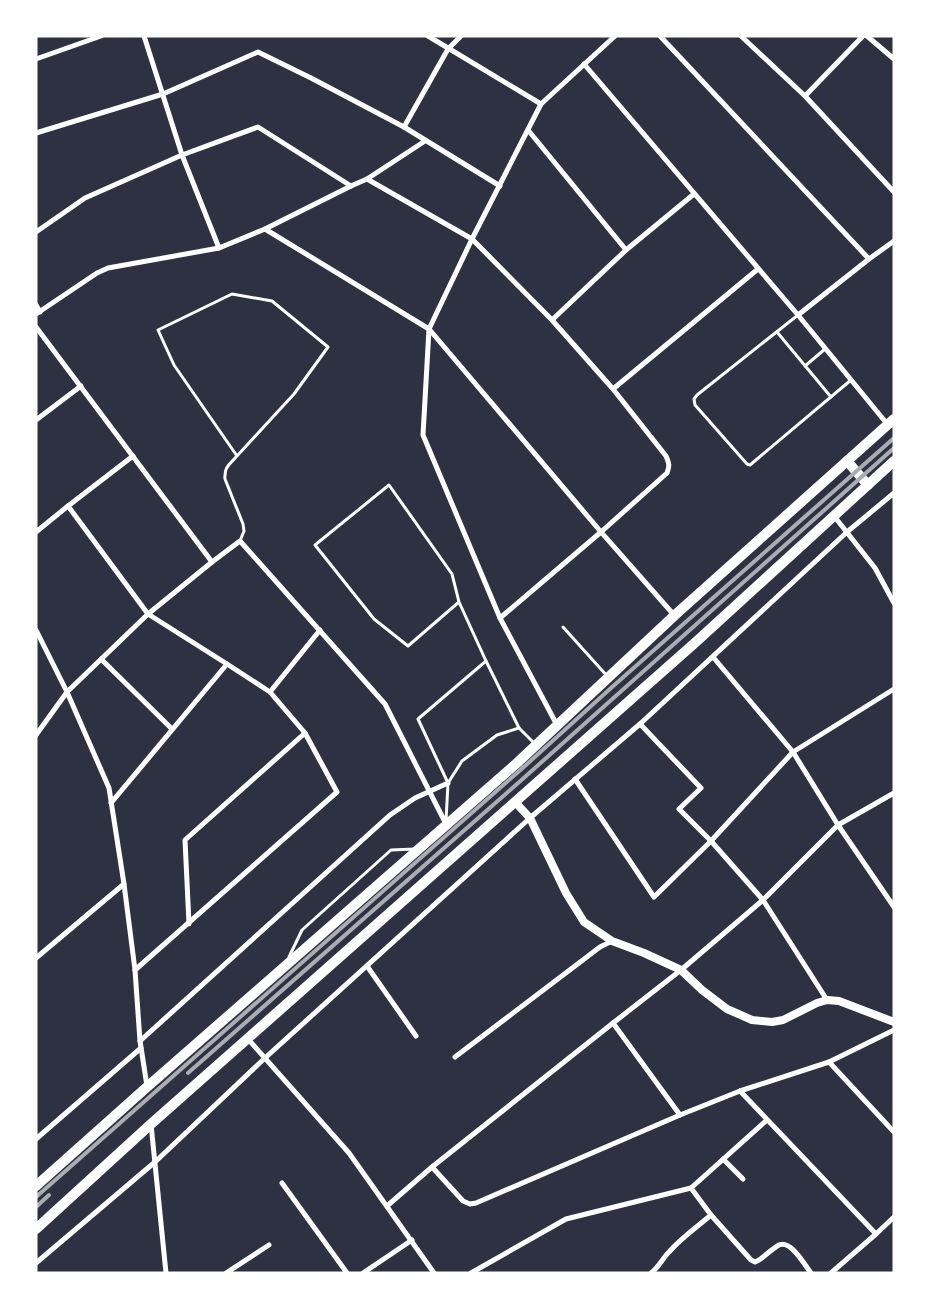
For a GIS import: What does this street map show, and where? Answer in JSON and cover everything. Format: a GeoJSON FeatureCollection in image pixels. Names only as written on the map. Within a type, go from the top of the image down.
{"type":"FeatureCollection","features":[{"type":"Feature","properties":{"kind":"highway"},"geometry":{"type":"LineString","coordinates":[[36,1186],[516,763],[675,616],[891,422]]}},
{"type":"Feature","properties":{"kind":"highway"},"geometry":{"type":"LineString","coordinates":[[847,461],[868,485]]}},
{"type":"Feature","properties":{"kind":"highway"},"geometry":{"type":"LineString","coordinates":[[36,1229],[150,1124],[690,647],[892,465]]}},
{"type":"Feature","properties":{"kind":"street"},"geometry":{"type":"LineString","coordinates":[[36,60],[101,36]]}},
{"type":"Feature","properties":{"kind":"street"},"geometry":{"type":"LineString","coordinates":[[144,36],[182,155],[219,248]]}},
{"type":"Feature","properties":{"kind":"street"},"geometry":{"type":"LineString","coordinates":[[428,36],[541,104]]}},
{"type":"Feature","properties":{"kind":"street"},"geometry":{"type":"LineString","coordinates":[[404,127],[448,49],[462,36]]}},
{"type":"Feature","properties":{"kind":"street"},"geometry":{"type":"LineString","coordinates":[[557,725],[500,618],[423,435],[429,329],[472,239],[541,104],[615,36]]}},
{"type":"Feature","properties":{"kind":"street"},"geometry":{"type":"LineString","coordinates":[[660,36],[868,259]]}},
{"type":"Feature","properties":{"kind":"street"},"geometry":{"type":"LineString","coordinates":[[741,36],[806,96],[894,192]]}},
{"type":"Feature","properties":{"kind":"street"},"geometry":{"type":"LineString","coordinates":[[806,96],[863,36]]}},
{"type":"Feature","properties":{"kind":"street"},"geometry":{"type":"LineString","coordinates":[[867,36],[894,59]]}},
{"type":"Feature","properties":{"kind":"street"},"geometry":{"type":"LineString","coordinates":[[36,133],[163,94],[258,52],[404,127],[500,186]]}},
{"type":"Feature","properties":{"kind":"street"},"geometry":{"type":"LineString","coordinates":[[584,64],[851,380],[891,422]]}},
{"type":"Feature","properties":{"kind":"street"},"geometry":{"type":"LineString","coordinates":[[36,232],[85,198],[182,155],[258,127],[351,186]]}},
{"type":"Feature","properties":{"kind":"street"},"geometry":{"type":"LineString","coordinates":[[528,130],[626,250]]}},
{"type":"Feature","properties":{"kind":"street"},"geometry":{"type":"LineString","coordinates":[[36,305],[38,313],[97,273],[108,268],[219,248],[265,229],[367,179],[426,141]]}},
{"type":"Feature","properties":{"kind":"street"},"geometry":{"type":"LineString","coordinates":[[367,179],[472,239],[552,320],[613,390],[666,456],[670,468],[667,473],[602,532],[500,618]]}},
{"type":"Feature","properties":{"kind":"street"},"geometry":{"type":"LineString","coordinates":[[552,320],[626,250],[694,194]]}},
{"type":"Feature","properties":{"kind":"street"},"geometry":{"type":"LineString","coordinates":[[265,229],[429,329],[675,616]]}},
{"type":"Feature","properties":{"kind":"street"},"geometry":{"type":"LineString","coordinates":[[798,315],[868,259],[894,241]]}},
{"type":"Feature","properties":{"kind":"street"},"geometry":{"type":"LineString","coordinates":[[613,390],[758,269]]}},
{"type":"Feature","properties":{"kind":"street"},"geometry":{"type":"LineString","coordinates":[[36,327],[212,562]]}},
{"type":"Feature","properties":{"kind":"street"},"geometry":{"type":"LineString","coordinates":[[36,420],[81,386]]}},
{"type":"Feature","properties":{"kind":"street"},"geometry":{"type":"LineString","coordinates":[[36,532],[133,456]]}},
{"type":"Feature","properties":{"kind":"street"},"geometry":{"type":"LineString","coordinates":[[36,1263],[154,1162],[265,1058],[530,818],[640,724],[847,532],[894,493]]}},
{"type":"Feature","properties":{"kind":"street"},"geometry":{"type":"LineString","coordinates":[[68,506],[148,614],[270,692],[305,732],[337,792],[135,970]]}},
{"type":"Feature","properties":{"kind":"street"},"geometry":{"type":"LineString","coordinates":[[834,516],[875,568],[894,603]]}},
{"type":"Feature","properties":{"kind":"street"},"geometry":{"type":"LineString","coordinates":[[36,735],[67,692],[148,614],[240,541],[386,704],[446,824]]}},
{"type":"Feature","properties":{"kind":"street"},"geometry":{"type":"LineString","coordinates":[[36,630],[67,692],[109,788],[135,970],[141,1045],[147,1087]]}},
{"type":"Feature","properties":{"kind":"street"},"geometry":{"type":"LineString","coordinates":[[270,692],[320,630]]}},
{"type":"Feature","properties":{"kind":"street"},"geometry":{"type":"LineString","coordinates":[[713,657],[793,752],[838,824],[894,907]]}},
{"type":"Feature","properties":{"kind":"street"},"geometry":{"type":"LineString","coordinates":[[101,659],[172,729]]}},
{"type":"Feature","properties":{"kind":"street"},"geometry":{"type":"LineString","coordinates":[[112,802],[227,664]]}},
{"type":"Feature","properties":{"kind":"street"},"geometry":{"type":"LineString","coordinates":[[576,779],[654,896],[711,841],[793,752],[894,689]]}},
{"type":"Feature","properties":{"kind":"street"},"geometry":{"type":"LineString","coordinates":[[640,724],[701,788],[679,809],[711,841],[763,900],[827,1000]]}},
{"type":"Feature","properties":{"kind":"street"},"geometry":{"type":"LineString","coordinates":[[189,924],[185,840],[305,732]]}},
{"type":"Feature","properties":{"kind":"street"},"geometry":{"type":"LineString","coordinates":[[36,1139],[141,1045],[390,815],[415,798],[448,783]]}},
{"type":"Feature","properties":{"kind":"street"},"geometry":{"type":"LineString","coordinates":[[387,1206],[432,1167],[681,970],[763,900],[838,824],[894,793]]}},
{"type":"Feature","properties":{"kind":"street"},"geometry":{"type":"LineString","coordinates":[[515,802],[530,818],[566,893],[584,922],[612,941],[681,970],[702,990],[727,1009],[752,1020],[772,1022],[783,1020],[827,1000],[839,1002],[894,1022]]}},
{"type":"Feature","properties":{"kind":"street"},"geometry":{"type":"LineString","coordinates":[[36,958],[124,884]]}},
{"type":"Feature","properties":{"kind":"street"},"geometry":{"type":"LineString","coordinates":[[454,1057],[600,947],[612,941]]}},
{"type":"Feature","properties":{"kind":"street"},"geometry":{"type":"LineString","coordinates":[[367,966],[416,1036]]}},
{"type":"Feature","properties":{"kind":"street"},"geometry":{"type":"LineString","coordinates":[[613,1023],[680,1115]]}},
{"type":"Feature","properties":{"kind":"street"},"geometry":{"type":"LineString","coordinates":[[432,1167],[463,1201],[470,1204],[476,1203],[740,1091],[829,1062],[894,1030]]}},
{"type":"Feature","properties":{"kind":"street"},"geometry":{"type":"LineString","coordinates":[[248,1038],[350,1153],[434,1273]]}},
{"type":"Feature","properties":{"kind":"street"},"geometry":{"type":"LineString","coordinates":[[829,1062],[894,1132]]}},
{"type":"Feature","properties":{"kind":"street"},"geometry":{"type":"LineString","coordinates":[[740,1091],[876,1234]]}},
{"type":"Feature","properties":{"kind":"street"},"geometry":{"type":"LineString","coordinates":[[471,1273],[566,1219],[691,1188],[767,1120]]}},
{"type":"Feature","properties":{"kind":"street"},"geometry":{"type":"LineString","coordinates":[[150,1124],[166,1273]]}},
{"type":"Feature","properties":{"kind":"street"},"geometry":{"type":"LineString","coordinates":[[723,1159],[743,1179]]}},
{"type":"Feature","properties":{"kind":"street"},"geometry":{"type":"LineString","coordinates":[[282,1182],[347,1273]]}},
{"type":"Feature","properties":{"kind":"street"},"geometry":{"type":"LineString","coordinates":[[691,1188],[711,1215],[752,1260],[755,1262],[780,1245],[785,1244],[791,1247],[811,1273]]}},
{"type":"Feature","properties":{"kind":"street"},"geometry":{"type":"LineString","coordinates":[[651,1273],[657,1269],[679,1242],[711,1215]]}},
{"type":"Feature","properties":{"kind":"street"},"geometry":{"type":"LineString","coordinates":[[831,1273],[894,1217]]}},
{"type":"Feature","properties":{"kind":"street"},"geometry":{"type":"LineString","coordinates":[[364,1273],[412,1240]]}},
{"type":"Feature","properties":{"kind":"street"},"geometry":{"type":"LineString","coordinates":[[226,1273],[269,1245]]}},
{"type":"Feature","properties":{"kind":"lane"},"geometry":{"type":"LineString","coordinates":[[237,456],[174,365],[158,330],[232,294],[272,301],[328,347],[294,394],[224,472],[243,524],[244,530],[240,541]]}},
{"type":"Feature","properties":{"kind":"lane"},"geometry":{"type":"LineString","coordinates":[[798,315],[697,395],[694,399],[695,405],[748,465],[752,464],[851,380]]}},
{"type":"Feature","properties":{"kind":"lane"},"geometry":{"type":"LineString","coordinates":[[777,332],[831,397]]}},
{"type":"Feature","properties":{"kind":"lane"},"geometry":{"type":"LineString","coordinates":[[805,366],[825,349]]}},
{"type":"Feature","properties":{"kind":"lane"},"geometry":{"type":"LineString","coordinates":[[459,602],[408,646],[374,619],[315,545],[389,485],[452,574],[459,602],[519,728],[536,744]]}},
{"type":"Feature","properties":{"kind":"lane"},"geometry":{"type":"LineString","coordinates":[[563,628],[608,678]]}},
{"type":"Feature","properties":{"kind":"lane"},"geometry":{"type":"LineString","coordinates":[[446,824],[448,783],[418,719],[486,661]]}},
{"type":"Feature","properties":{"kind":"lane"},"geometry":{"type":"LineString","coordinates":[[448,783],[462,761],[497,735],[519,728]]}},
{"type":"Feature","properties":{"kind":"lane"},"geometry":{"type":"LineString","coordinates":[[286,965],[302,930],[391,850],[418,849]]}},
{"type":"Feature","properties":{"kind":"railway"},"geometry":{"type":"LineString","coordinates":[[36,1197],[894,438]]}},
{"type":"Feature","properties":{"kind":"railway"},"geometry":{"type":"LineString","coordinates":[[188,1073],[517,784],[894,448]]}},
{"type":"Feature","properties":{"kind":"railway"},"geometry":{"type":"LineString","coordinates":[[36,1207],[49,1195]]}}]}
